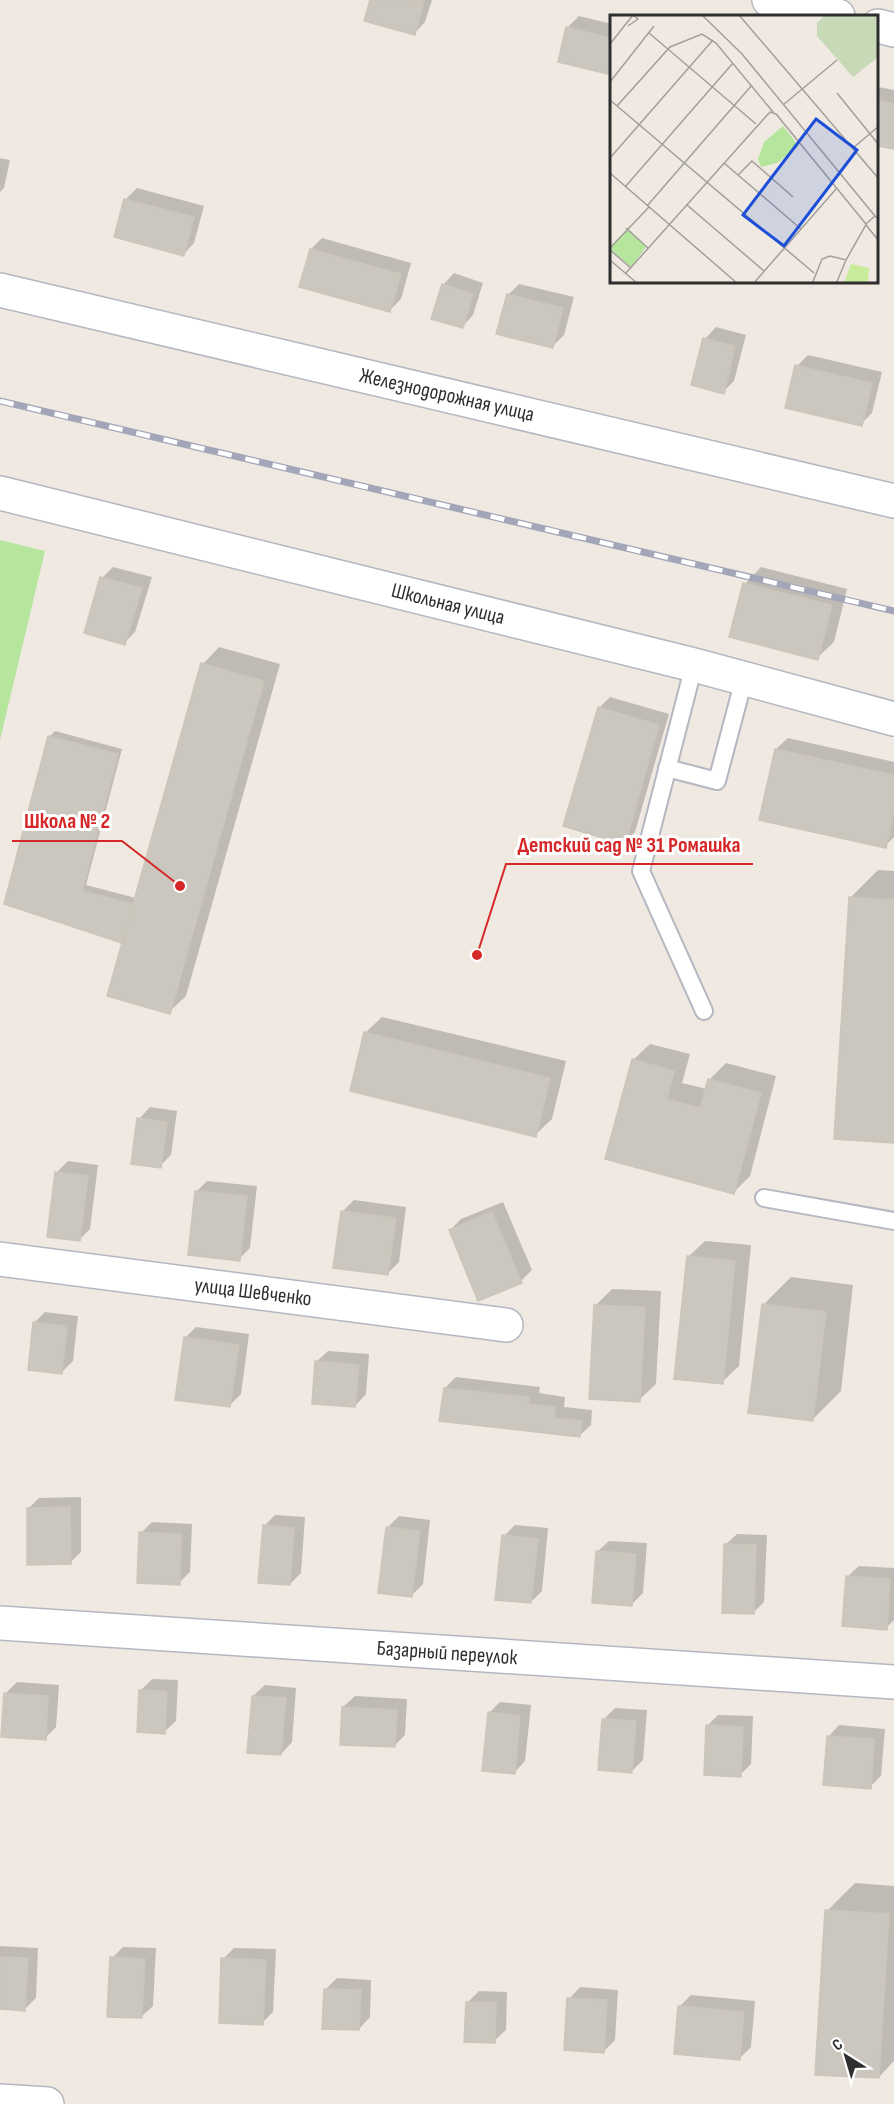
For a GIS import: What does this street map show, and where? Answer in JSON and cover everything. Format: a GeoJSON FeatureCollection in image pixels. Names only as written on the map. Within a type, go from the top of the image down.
{"type":"FeatureCollection","features":[{"type":"Feature","properties":{"kind":"street"},"geometry":{"type":"LineString","coordinates":[[769,0],[828,10]]}},
{"type":"Feature","properties":{"kind":"street"},"geometry":{"type":"LineString","coordinates":[[879,26],[894,30]]}},
{"type":"Feature","properties":{"kind":"street","name":"Железнодорожная улица"},"geometry":{"type":"LineString","coordinates":[[0,290],[894,501]]}},
{"type":"Feature","properties":{"kind":"street","name":"Школьная улица"},"geometry":{"type":"LineString","coordinates":[[0,493],[694,665],[894,719]]}},
{"type":"Feature","properties":{"kind":"street","name":"улица Шевченко"},"geometry":{"type":"LineString","coordinates":[[0,1259],[506,1324]]}},
{"type":"Feature","properties":{"kind":"street","name":"Базарный переулок"},"geometry":{"type":"LineString","coordinates":[[0,1623],[894,1682]]}},
{"type":"Feature","properties":{"kind":"street"},"geometry":{"type":"LineString","coordinates":[[0,2101],[47,2104]]}},
{"type":"Feature","properties":{"kind":"lane"},"geometry":{"type":"LineString","coordinates":[[694,665],[641,871],[704,1011]]}},
{"type":"Feature","properties":{"kind":"lane"},"geometry":{"type":"LineString","coordinates":[[667,768],[717,781],[744,679]]}},
{"type":"Feature","properties":{"kind":"lane"},"geometry":{"type":"LineString","coordinates":[[764,1198],[894,1221]]}},
{"type":"Feature","properties":{"kind":"green space"},"geometry":{"type":"Polygon","coordinates":[[[0,540],[45,551],[0,740],[0,540]]]}},
{"type":"Feature","properties":{"kind":"building"},"geometry":{"type":"Polygon","coordinates":[[[370,0],[424,1],[415,35],[364,21],[370,0]]]}},
{"type":"Feature","properties":{"kind":"building"},"geometry":{"type":"Polygon","coordinates":[[[566,27],[610,38],[610,75],[558,62],[566,27]]]}},
{"type":"Feature","properties":{"kind":"building"},"geometry":{"type":"Polygon","coordinates":[[[879,100],[894,104],[894,149],[879,146],[879,100]]]}},
{"type":"Feature","properties":{"kind":"building"},"geometry":{"type":"Polygon","coordinates":[[[124,199],[194,217],[184,256],[114,237],[124,199]]]}},
{"type":"Feature","properties":{"kind":"building"},"geometry":{"type":"Polygon","coordinates":[[[310,249],[401,274],[390,312],[299,287],[310,249]]]}},
{"type":"Feature","properties":{"kind":"building"},"geometry":{"type":"Polygon","coordinates":[[[442,284],[473,294],[463,328],[431,319],[442,284]]]}},
{"type":"Feature","properties":{"kind":"building"},"geometry":{"type":"Polygon","coordinates":[[[507,294],[563,308],[553,348],[496,334],[507,294]]]}},
{"type":"Feature","properties":{"kind":"building"},"geometry":{"type":"Polygon","coordinates":[[[703,338],[735,346],[724,394],[691,385],[703,338]]]}},
{"type":"Feature","properties":{"kind":"building"},"geometry":{"type":"Polygon","coordinates":[[[795,365],[872,383],[862,426],[785,408],[795,365]]]}},
{"type":"Feature","properties":{"kind":"building"},"geometry":{"type":"Polygon","coordinates":[[[100,577],[142,588],[125,645],[84,633],[100,577]]]}},
{"type":"Feature","properties":{"kind":"building"},"geometry":{"type":"Polygon","coordinates":[[[743,583],[832,605],[818,660],[729,637],[743,583]]]}},
{"type":"Feature","properties":{"kind":"building"},"geometry":{"type":"Polygon","coordinates":[[[201,663],[264,681],[170,1014],[107,996],[201,663]]]}},
{"type":"Feature","properties":{"kind":"building"},"geometry":{"type":"Polygon","coordinates":[[[598,707],[659,725],[625,845],[563,826],[598,707]]]}},
{"type":"Feature","properties":{"kind":"building"},"geometry":{"type":"Polygon","coordinates":[[[48,736],[118,754],[82,891],[133,904],[122,943],[4,904],[48,736]]]}},
{"type":"Feature","properties":{"kind":"building"},"geometry":{"type":"Polygon","coordinates":[[[775,749],[894,775],[894,810],[886,848],[759,820],[775,749]]]}},
{"type":"Feature","properties":{"kind":"building"},"geometry":{"type":"Polygon","coordinates":[[[849,897],[894,900],[894,1143],[834,1139],[849,897]]]}},
{"type":"Feature","properties":{"kind":"building"},"geometry":{"type":"Polygon","coordinates":[[[364,1032],[550,1078],[536,1137],[350,1091],[364,1032]]]}},
{"type":"Feature","properties":{"kind":"building"},"geometry":{"type":"Polygon","coordinates":[[[632,1059],[674,1071],[667,1099],[700,1108],[708,1079],[761,1093],[734,1194],[605,1159],[632,1059]]]}},
{"type":"Feature","properties":{"kind":"building"},"geometry":{"type":"Polygon","coordinates":[[[137,1118],[167,1122],[161,1168],[131,1164],[137,1118]]]}},
{"type":"Feature","properties":{"kind":"building"},"geometry":{"type":"Polygon","coordinates":[[[55,1172],[88,1176],[80,1241],[47,1237],[55,1172]]]}},
{"type":"Feature","properties":{"kind":"building"},"geometry":{"type":"Polygon","coordinates":[[[195,1191],[247,1196],[240,1261],[188,1255],[195,1191]]]}},
{"type":"Feature","properties":{"kind":"building"},"geometry":{"type":"Polygon","coordinates":[[[341,1211],[396,1218],[388,1275],[333,1268],[341,1211]]]}},
{"type":"Feature","properties":{"kind":"building"},"geometry":{"type":"Polygon","coordinates":[[[492,1212],[522,1283],[478,1301],[449,1230],[492,1212]]]}},
{"type":"Feature","properties":{"kind":"building"},"geometry":{"type":"Polygon","coordinates":[[[687,1256],[735,1261],[723,1384],[674,1379],[687,1256]]]}},
{"type":"Feature","properties":{"kind":"building"},"geometry":{"type":"Polygon","coordinates":[[[762,1304],[826,1312],[813,1421],[748,1413],[762,1304]]]}},
{"type":"Feature","properties":{"kind":"building"},"geometry":{"type":"Polygon","coordinates":[[[594,1305],[645,1307],[640,1402],[589,1399],[594,1305]]]}},
{"type":"Feature","properties":{"kind":"building"},"geometry":{"type":"Polygon","coordinates":[[[33,1322],[67,1326],[62,1374],[28,1370],[33,1322]]]}},
{"type":"Feature","properties":{"kind":"building"},"geometry":{"type":"Polygon","coordinates":[[[184,1337],[239,1345],[230,1407],[175,1400],[184,1337]]]}},
{"type":"Feature","properties":{"kind":"building"},"geometry":{"type":"Polygon","coordinates":[[[315,1361],[359,1365],[355,1407],[312,1404],[315,1361]]]}},
{"type":"Feature","properties":{"kind":"building"},"geometry":{"type":"Polygon","coordinates":[[[444,1388],[529,1397],[528,1404],[555,1407],[554,1418],[582,1421],[580,1437],[439,1421],[444,1388]]]}},
{"type":"Feature","properties":{"kind":"building"},"geometry":{"type":"Polygon","coordinates":[[[70,1507],[71,1564],[27,1565],[27,1508],[70,1507]]]}},
{"type":"Feature","properties":{"kind":"building"},"geometry":{"type":"Polygon","coordinates":[[[263,1525],[294,1528],[290,1585],[258,1583],[263,1525]]]}},
{"type":"Feature","properties":{"kind":"building"},"geometry":{"type":"Polygon","coordinates":[[[386,1527],[420,1531],[412,1597],[378,1593],[386,1527]]]}},
{"type":"Feature","properties":{"kind":"building"},"geometry":{"type":"Polygon","coordinates":[[[139,1532],[181,1534],[180,1585],[137,1583],[139,1532]]]}},
{"type":"Feature","properties":{"kind":"building"},"geometry":{"type":"Polygon","coordinates":[[[502,1535],[538,1539],[531,1603],[495,1600],[502,1535]]]}},
{"type":"Feature","properties":{"kind":"building"},"geometry":{"type":"Polygon","coordinates":[[[724,1544],[756,1545],[754,1614],[722,1613],[724,1544]]]}},
{"type":"Feature","properties":{"kind":"building"},"geometry":{"type":"Polygon","coordinates":[[[596,1551],[636,1554],[632,1606],[592,1603],[596,1551]]]}},
{"type":"Feature","properties":{"kind":"building"},"geometry":{"type":"Polygon","coordinates":[[[846,1576],[890,1579],[887,1630],[842,1626],[846,1576]]]}},
{"type":"Feature","properties":{"kind":"building"},"geometry":{"type":"Polygon","coordinates":[[[139,1690],[167,1691],[165,1734],[137,1732],[139,1690]]]}},
{"type":"Feature","properties":{"kind":"building"},"geometry":{"type":"Polygon","coordinates":[[[4,1693],[48,1696],[46,1740],[1,1737],[4,1693]]]}},
{"type":"Feature","properties":{"kind":"building"},"geometry":{"type":"Polygon","coordinates":[[[252,1696],[286,1698],[281,1755],[247,1753],[252,1696]]]}},
{"type":"Feature","properties":{"kind":"building"},"geometry":{"type":"Polygon","coordinates":[[[342,1707],[397,1710],[395,1747],[340,1745],[342,1707]]]}},
{"type":"Feature","properties":{"kind":"building"},"geometry":{"type":"Polygon","coordinates":[[[488,1712],[520,1716],[515,1774],[482,1771],[488,1712]]]}},
{"type":"Feature","properties":{"kind":"building"},"geometry":{"type":"Polygon","coordinates":[[[602,1719],[636,1721],[632,1773],[598,1770],[602,1719]]]}},
{"type":"Feature","properties":{"kind":"building"},"geometry":{"type":"Polygon","coordinates":[[[706,1725],[743,1727],[741,1777],[704,1775],[706,1725]]]}},
{"type":"Feature","properties":{"kind":"building"},"geometry":{"type":"Polygon","coordinates":[[[827,1736],[874,1739],[871,1789],[823,1785],[827,1736]]]}},
{"type":"Feature","properties":{"kind":"building"},"geometry":{"type":"Polygon","coordinates":[[[825,1910],[889,1914],[879,2078],[815,2075],[825,1910]]]}},
{"type":"Feature","properties":{"kind":"building"},"geometry":{"type":"Polygon","coordinates":[[[0,1957],[28,1958],[25,2011],[0,2009],[0,1957]]]}},
{"type":"Feature","properties":{"kind":"building"},"geometry":{"type":"Polygon","coordinates":[[[110,1957],[145,1959],[142,2018],[107,2017],[110,1957]]]}},
{"type":"Feature","properties":{"kind":"building"},"geometry":{"type":"Polygon","coordinates":[[[221,1958],[266,1960],[263,2025],[219,2023],[221,1958]]]}},
{"type":"Feature","properties":{"kind":"building"},"geometry":{"type":"Polygon","coordinates":[[[324,1989],[361,1990],[359,2030],[322,2029],[324,1989]]]}},
{"type":"Feature","properties":{"kind":"building"},"geometry":{"type":"Polygon","coordinates":[[[567,1998],[607,2000],[604,2053],[564,2050],[567,1998]]]}},
{"type":"Feature","properties":{"kind":"building"},"geometry":{"type":"Polygon","coordinates":[[[466,2002],[496,2002],[495,2043],[464,2042],[466,2002]]]}},
{"type":"Feature","properties":{"kind":"building"},"geometry":{"type":"Polygon","coordinates":[[[678,2006],[744,2012],[740,2060],[674,2054],[678,2006]]]}},
{"type":"Feature","properties":{"kind":"railway"},"geometry":{"type":"LineString","coordinates":[[0,401],[894,611]]}},
{"type":"Feature","properties":{"kind":"place","name":"Школа № 2"},"geometry":{"type":"Point","coordinates":[180,886]}},
{"type":"Feature","properties":{"kind":"place","name":"Детский сад № 31 Ромашка"},"geometry":{"type":"Point","coordinates":[477,955]}}]}
